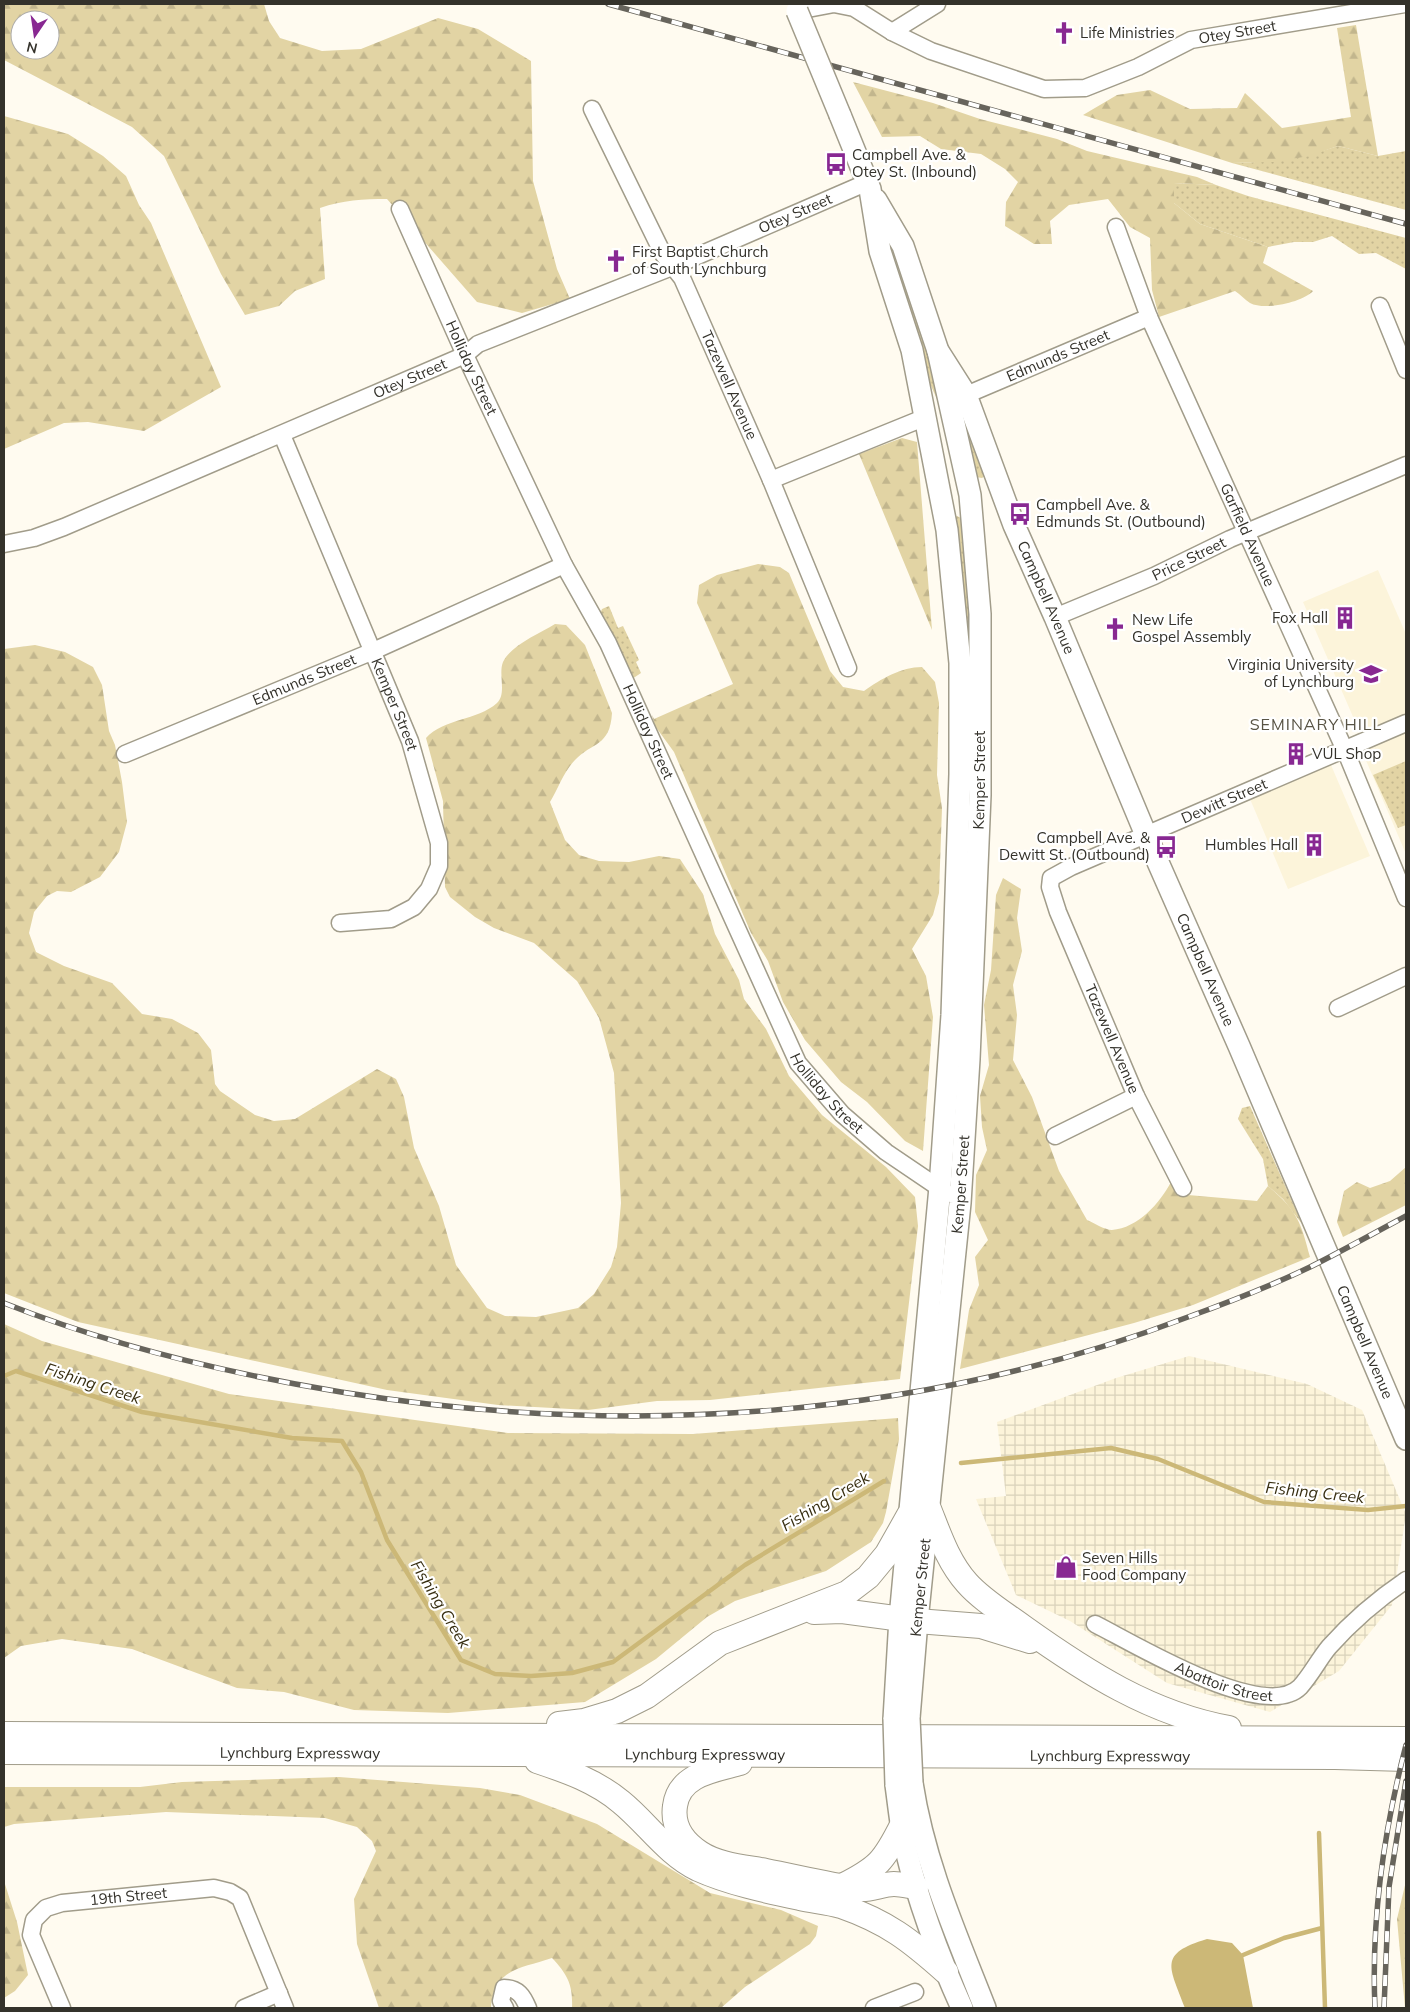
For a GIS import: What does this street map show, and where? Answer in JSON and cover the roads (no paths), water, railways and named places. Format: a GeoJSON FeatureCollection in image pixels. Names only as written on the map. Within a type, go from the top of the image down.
{"type":"FeatureCollection","features":[{"type":"Feature","properties":{"kind":"highway"},"geometry":{"type":"LineString","coordinates":[[450,1735],[584,1721],[617,1711],[647,1696],[720,1642],[846,1593],[868,1577],[919,1512],[951,1562],[966,1582],[980,1596],[1056,1650],[1108,1683],[1143,1702],[1181,1717],[1287,1739]]}},
{"type":"Feature","properties":{"kind":"highway"},"geometry":{"type":"LineString","coordinates":[[801,1612],[842,1611],[908,1620],[981,1626],[1056,1650]]}},
{"type":"Feature","properties":{"kind":"highway","name":"Lynchburg Expressway"},"geometry":{"type":"LineString","coordinates":[[4,1734],[1406,1739]]}},
{"type":"Feature","properties":{"kind":"highway","name":"Lynchburg Expressway"},"geometry":{"type":"LineString","coordinates":[[4,1752],[1406,1760]]}},
{"type":"Feature","properties":{"kind":"highway"},"geometry":{"type":"LineString","coordinates":[[516,1754],[573,1773],[601,1787],[622,1802],[673,1852],[697,1868],[732,1880],[841,1896],[891,1900],[926,1884]]}},
{"type":"Feature","properties":{"kind":"highway"},"geometry":{"type":"LineString","coordinates":[[774,1755],[711,1771],[693,1778],[681,1788],[675,1802],[674,1815],[676,1826],[690,1846],[701,1854],[725,1863],[841,1896],[902,1934],[946,1972]]}},
{"type":"Feature","properties":{"kind":"highway"},"geometry":{"type":"LineString","coordinates":[[841,1896],[888,1854],[902,1825]]}},
{"type":"Feature","properties":{"kind":"main road","name":"Campbell Avenue"},"geometry":{"type":"LineString","coordinates":[[796,7],[869,185],[903,246],[938,351],[966,395],[1004,499],[1146,835],[1239,1046],[1406,1439]]}},
{"type":"Feature","properties":{"kind":"main road","name":"Campbell Avenue"},"geometry":{"type":"LineString","coordinates":[[869,185],[880,251],[912,350],[941,497]]}},
{"type":"Feature","properties":{"kind":"main road","name":"Kemper Street"},"geometry":{"type":"LineString","coordinates":[[938,351],[970,495],[980,614],[980,795],[960,1203],[919,1512],[908,1620],[902,1719],[904,1784],[902,1825],[926,1884],[985,2008]]}},
{"type":"Feature","properties":{"kind":"main road"},"geometry":{"type":"LineString","coordinates":[[941,497],[989,495],[1004,499]]}},
{"type":"Feature","properties":{"kind":"main road","name":"Kemper Street"},"geometry":{"type":"LineString","coordinates":[[919,1512],[952,1015],[960,774],[960,663],[947,530],[941,497]]}},
{"type":"Feature","properties":{"kind":"main road","name":"Kemper Street"},"geometry":{"type":"LineString","coordinates":[[904,1784],[916,1809],[926,1884],[946,1972],[962,2008]]}},
{"type":"Feature","properties":{"kind":"street","name":"Otey Street"},"geometry":{"type":"LineString","coordinates":[[796,7],[834,4],[854,8],[892,32],[931,51],[1044,88],[1085,88],[1138,67],[1191,40],[1405,4]]}},
{"type":"Feature","properties":{"kind":"street"},"geometry":{"type":"LineString","coordinates":[[892,32],[937,4]]}},
{"type":"Feature","properties":{"kind":"street","name":"Tazewell Avenue"},"geometry":{"type":"LineString","coordinates":[[592,109],[663,254],[682,278],[771,480],[848,668]]}},
{"type":"Feature","properties":{"kind":"street","name":"Otey Street"},"geometry":{"type":"LineString","coordinates":[[4,544],[34,538],[64,527],[282,435],[464,355],[478,344],[672,267],[869,185]]}},
{"type":"Feature","properties":{"kind":"street","name":"Holliday Street"},"geometry":{"type":"LineString","coordinates":[[400,209],[464,355],[564,565],[608,643],[798,1063],[842,1114],[886,1152],[919,1176],[940,1187],[960,1203]]}},
{"type":"Feature","properties":{"kind":"street","name":"Garfield Avenue"},"geometry":{"type":"LineString","coordinates":[[1116,227],[1149,317],[1345,750],[1406,898]]}},
{"type":"Feature","properties":{"kind":"street"},"geometry":{"type":"LineString","coordinates":[[1380,306],[1406,370]]}},
{"type":"Feature","properties":{"kind":"street","name":"Edmunds Street"},"geometry":{"type":"LineString","coordinates":[[966,395],[1149,317]]}},
{"type":"Feature","properties":{"kind":"street"},"geometry":{"type":"LineString","coordinates":[[771,480],[926,417]]}},
{"type":"Feature","properties":{"kind":"street","name":"Kemper Street"},"geometry":{"type":"LineString","coordinates":[[282,435],[371,652],[398,708],[422,776],[439,843],[439,866],[429,889],[414,907],[391,919],[340,922]]}},
{"type":"Feature","properties":{"kind":"street","name":"Price Street"},"geometry":{"type":"LineString","coordinates":[[1055,617],[1154,576],[1247,532],[1406,464]]}},
{"type":"Feature","properties":{"kind":"street","name":"Edmunds Street"},"geometry":{"type":"LineString","coordinates":[[125,754],[371,652],[564,565]]}},
{"type":"Feature","properties":{"kind":"street","name":"Dewitt Street"},"geometry":{"type":"LineString","coordinates":[[1050,887],[1052,878],[1071,867],[1406,723]]}},
{"type":"Feature","properties":{"kind":"street","name":"Tazewell Avenue"},"geometry":{"type":"LineString","coordinates":[[1050,887],[1062,921],[1136,1096],[1183,1188]]}},
{"type":"Feature","properties":{"kind":"street"},"geometry":{"type":"LineString","coordinates":[[1338,1008],[1406,976]]}},
{"type":"Feature","properties":{"kind":"street"},"geometry":{"type":"LineString","coordinates":[[1055,1136],[1136,1096]]}},
{"type":"Feature","properties":{"kind":"street","name":"Abattoir Street"},"geometry":{"type":"LineString","coordinates":[[1095,1624],[1214,1683],[1252,1695],[1271,1697],[1287,1695],[1300,1687],[1329,1647],[1363,1612],[1406,1580]]}},
{"type":"Feature","properties":{"kind":"street","name":"19th Street"},"geometry":{"type":"LineString","coordinates":[[62,2008],[31,1934],[34,1920],[46,1908],[62,1903],[214,1888],[230,1892],[240,1898],[279,1993]]}},
{"type":"Feature","properties":{"kind":"street"},"geometry":{"type":"LineString","coordinates":[[505,2008],[501,2001],[504,1988],[511,1988],[519,1992],[528,2008]]}},
{"type":"Feature","properties":{"kind":"street"},"geometry":{"type":"LineString","coordinates":[[874,2008],[915,1992]]}},
{"type":"Feature","properties":{"kind":"street"},"geometry":{"type":"LineString","coordinates":[[244,2008],[279,1993],[285,2008]]}},
{"type":"Feature","properties":{"kind":"waterway","name":"Fishing Creek"},"geometry":{"type":"LineString","coordinates":[[4,1376],[16,1371],[142,1412],[292,1438],[342,1441],[361,1472],[387,1540],[461,1660],[495,1674],[531,1676],[572,1673],[613,1662],[745,1565],[884,1481]]}},
{"type":"Feature","properties":{"kind":"waterway","name":"Fishing Creek"},"geometry":{"type":"LineString","coordinates":[[961,1463],[1111,1448],[1158,1459],[1264,1502],[1368,1510],[1406,1506]]}},
{"type":"Feature","properties":{"kind":"waterway"},"geometry":{"type":"LineString","coordinates":[[1319,1833],[1325,2008]]}},
{"type":"Feature","properties":{"kind":"waterway"},"geometry":{"type":"LineString","coordinates":[[1243,1955],[1284,1938],[1322,1928]]}},
{"type":"Feature","properties":{"kind":"railway"},"geometry":{"type":"LineString","coordinates":[[608,4],[1406,224]]}},
{"type":"Feature","properties":{"kind":"railway"},"geometry":{"type":"LineString","coordinates":[[4,1303],[128,1345],[212,1367],[341,1392],[448,1406],[556,1414],[663,1416],[770,1410],[876,1398],[982,1379],[1086,1352],[1188,1317],[1265,1287],[1310,1267],[1406,1216]]}},
{"type":"Feature","properties":{"kind":"railway"},"geometry":{"type":"LineString","coordinates":[[1375,2008],[1375,1942],[1381,1875],[1391,1810],[1406,1745]]}},
{"type":"Feature","properties":{"kind":"railway"},"geometry":{"type":"LineString","coordinates":[[1384,2008],[1389,1887],[1406,1781]]}},
{"type":"Feature","properties":{"kind":"place","name":"Life Ministries"},"geometry":{"type":"Point","coordinates":[1064,33]}},
{"type":"Feature","properties":{"kind":"place","name":"Campbell Ave. & Otey St. (Inbound)"},"geometry":{"type":"Point","coordinates":[836,164]}},
{"type":"Feature","properties":{"kind":"place","name":"First Baptist Church of South Lynchburg"},"geometry":{"type":"Point","coordinates":[616,261]}},
{"type":"Feature","properties":{"kind":"place","name":"Campbell Ave. & Edmunds St. (Outbound)"},"geometry":{"type":"Point","coordinates":[1020,514]}},
{"type":"Feature","properties":{"kind":"place","name":"Fox Hall"},"geometry":{"type":"Point","coordinates":[1345,618]}},
{"type":"Feature","properties":{"kind":"place","name":"New Life Gospel Assembly"},"geometry":{"type":"Point","coordinates":[1115,629]}},
{"type":"Feature","properties":{"kind":"place","name":"Virginia University of Lynchburg"},"geometry":{"type":"Point","coordinates":[1371,674]}},
{"type":"Feature","properties":{"kind":"place","name":"VUL Shop"},"geometry":{"type":"Point","coordinates":[1296,754]}},
{"type":"Feature","properties":{"kind":"place","name":"Humbles Hall"},"geometry":{"type":"Point","coordinates":[1314,845]}},
{"type":"Feature","properties":{"kind":"place","name":"Campbell Ave. & Dewitt St. (Outbound)"},"geometry":{"type":"Point","coordinates":[1166,847]}},
{"type":"Feature","properties":{"kind":"place","name":"Seven Hills Food Company"},"geometry":{"type":"Point","coordinates":[1066,1567]}},
{"type":"Feature","properties":{"kind":"district","name":"SEMINARY HILL"},"geometry":{"type":"Point","coordinates":[1316,724]}}]}
